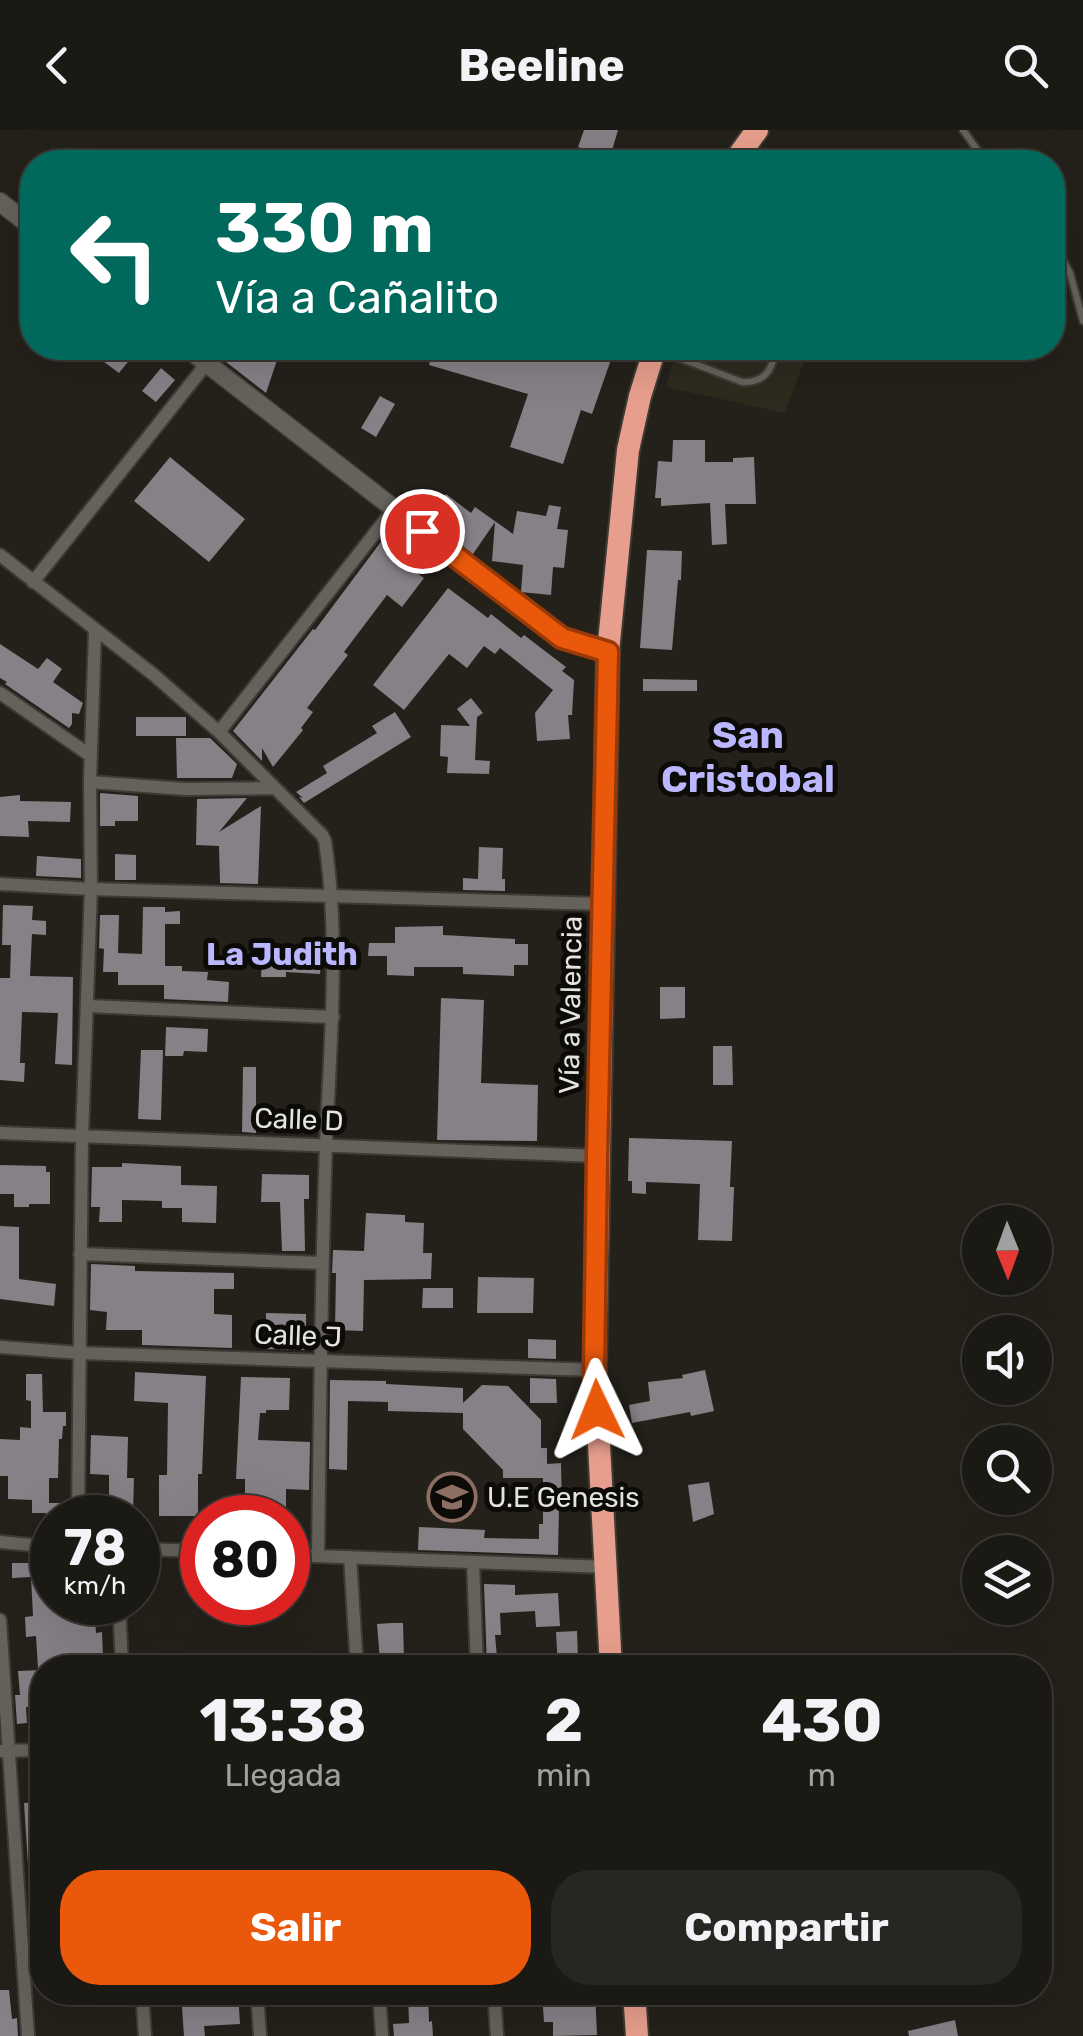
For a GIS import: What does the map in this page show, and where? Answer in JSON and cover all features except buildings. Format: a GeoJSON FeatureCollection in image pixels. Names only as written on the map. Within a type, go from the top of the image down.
{"type":"FeatureCollection","features":[{"type":"Feature","properties":{"kind":"highway","name":"Vía a Valencia"},"geometry":{"type":"LineString","coordinates":[[611,1655],[594,1370],[608,652],[628,450],[651,360]]}},
{"type":"Feature","properties":{"kind":"highway"},"geometry":{"type":"LineString","coordinates":[[635,2005],[637,2036]]}},
{"type":"Feature","properties":{"kind":"main road"},"geometry":{"type":"LineString","coordinates":[[203,360],[562,638],[608,652]]}},
{"type":"Feature","properties":{"kind":"street"},"geometry":{"type":"LineString","coordinates":[[33,582],[207,363]]}},
{"type":"Feature","properties":{"kind":"street"},"geometry":{"type":"LineString","coordinates":[[218,732],[394,510]]}},
{"type":"Feature","properties":{"kind":"street"},"geometry":{"type":"LineString","coordinates":[[0,555],[154,675],[218,732],[325,841],[332,897],[333,1017],[322,1263],[318,1556]]}},
{"type":"Feature","properties":{"kind":"street"},"geometry":{"type":"LineString","coordinates":[[78,1495],[82,1137],[95,632]]}},
{"type":"Feature","properties":{"kind":"street"},"geometry":{"type":"LineString","coordinates":[[0,693],[91,756]]}},
{"type":"Feature","properties":{"kind":"street"},"geometry":{"type":"LineString","coordinates":[[90,782],[185,789],[274,788]]}},
{"type":"Feature","properties":{"kind":"street"},"geometry":{"type":"LineString","coordinates":[[1,882],[91,889],[602,904]]}},
{"type":"Feature","properties":{"kind":"street"},"geometry":{"type":"LineString","coordinates":[[88,1006],[333,1017]]}},
{"type":"Feature","properties":{"kind":"street","name":"Calle D"},"geometry":{"type":"LineString","coordinates":[[0,1133],[597,1156]]}},
{"type":"Feature","properties":{"kind":"street"},"geometry":{"type":"LineString","coordinates":[[80,1254],[322,1263]]}},
{"type":"Feature","properties":{"kind":"street","name":"Calle J"},"geometry":{"type":"LineString","coordinates":[[0,1347],[594,1370]]}},
{"type":"Feature","properties":{"kind":"street"},"geometry":{"type":"LineString","coordinates":[[0,1542],[30,1545]]}},
{"type":"Feature","properties":{"kind":"street"},"geometry":{"type":"LineString","coordinates":[[310,1556],[606,1567]]}},
{"type":"Feature","properties":{"kind":"street"},"geometry":{"type":"LineString","coordinates":[[350,1557],[356,1655]]}},
{"type":"Feature","properties":{"kind":"street"},"geometry":{"type":"LineString","coordinates":[[473,1563],[477,1655]]}},
{"type":"Feature","properties":{"kind":"street"},"geometry":{"type":"LineString","coordinates":[[0,1620],[5,1751],[28,2036]]}},
{"type":"Feature","properties":{"kind":"street"},"geometry":{"type":"LineString","coordinates":[[120,1625],[121,1655]]}},
{"type":"Feature","properties":{"kind":"street"},"geometry":{"type":"LineString","coordinates":[[5,1751],[30,1750]]}},
{"type":"Feature","properties":{"kind":"street"},"geometry":{"type":"LineString","coordinates":[[0,1883],[18,1882]]}},
{"type":"Feature","properties":{"kind":"street"},"geometry":{"type":"LineString","coordinates":[[143,2005],[146,2036]]}},
{"type":"Feature","properties":{"kind":"street"},"geometry":{"type":"LineString","coordinates":[[258,2005],[260,2036]]}},
{"type":"Feature","properties":{"kind":"street"},"geometry":{"type":"LineString","coordinates":[[380,2005],[382,2036]]}},
{"type":"Feature","properties":{"kind":"street"},"geometry":{"type":"LineString","coordinates":[[495,2005],[496,2036]]}},
{"type":"Feature","properties":{"kind":"lane"},"geometry":{"type":"LineString","coordinates":[[1065,264],[1083,321]]}},
{"type":"Feature","properties":{"kind":"lane"},"geometry":{"type":"LineString","coordinates":[[686,360],[742,382],[765,377],[774,360]]}},
{"type":"Feature","properties":{"kind":"shaded area"},"geometry":{"type":"Polygon","coordinates":[[[674,360],[805,360],[785,413],[666,387],[674,360]]]}},
{"type":"Feature","properties":{"kind":"place","name":"U.E Genesis"},"geometry":{"type":"Point","coordinates":[452,1497]}},
{"type":"Feature","properties":{"kind":"district","name":"San Cristobal"},"geometry":{"type":"Point","coordinates":[748,757]}},
{"type":"Feature","properties":{"kind":"district","name":"La Judith"},"geometry":{"type":"Point","coordinates":[282,954]}},
{"type":"Feature","properties":{"kind":"route"},"geometry":{"type":"LineString","coordinates":[[422,531],[562,638],[608,652],[597,1156],[597,1410]]}}]}
